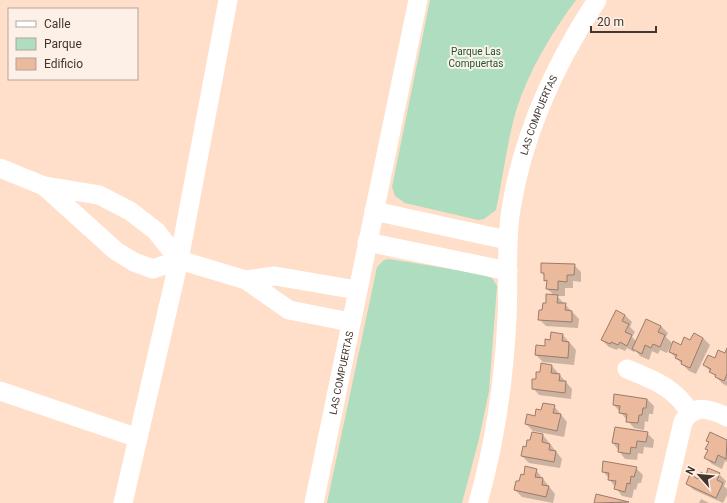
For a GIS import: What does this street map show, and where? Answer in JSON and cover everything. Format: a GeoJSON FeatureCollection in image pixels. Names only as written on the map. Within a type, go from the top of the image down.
{"type":"FeatureCollection","features":[{"type":"Feature","properties":{"kind":"street"},"geometry":{"type":"LineString","coordinates":[[123,503],[179,260],[228,0]]}},
{"type":"Feature","properties":{"kind":"street","name":"LAS COMPUERTAS"},"geometry":{"type":"LineString","coordinates":[[314,503],[350,322],[418,0]]}},
{"type":"Feature","properties":{"kind":"street","name":"LAS COMPUERTAS"},"geometry":{"type":"LineString","coordinates":[[478,503],[492,447],[499,405],[505,346],[508,271],[507,240],[516,180],[535,118],[567,49],[596,0]]}},
{"type":"Feature","properties":{"kind":"street"},"geometry":{"type":"LineString","coordinates":[[0,168],[44,186],[99,195],[130,211],[156,231],[179,260],[246,280],[289,310],[350,322]]}},
{"type":"Feature","properties":{"kind":"street"},"geometry":{"type":"LineString","coordinates":[[44,186],[116,252],[134,262],[152,269],[179,260]]}},
{"type":"Feature","properties":{"kind":"street"},"geometry":{"type":"LineString","coordinates":[[374,211],[507,240]]}},
{"type":"Feature","properties":{"kind":"street"},"geometry":{"type":"LineString","coordinates":[[367,242],[508,271]]}},
{"type":"Feature","properties":{"kind":"street"},"geometry":{"type":"LineString","coordinates":[[246,280],[275,276],[357,290]]}},
{"type":"Feature","properties":{"kind":"street"},"geometry":{"type":"LineString","coordinates":[[627,369],[668,387],[684,403],[690,413]]}},
{"type":"Feature","properties":{"kind":"street"},"geometry":{"type":"LineString","coordinates":[[0,391],[138,438]]}},
{"type":"Feature","properties":{"kind":"street"},"geometry":{"type":"LineString","coordinates":[[664,503],[683,422],[690,413],[701,408],[708,409],[727,417]]}},
{"type":"Feature","properties":{"kind":"green space","name":"Parque Las Compuertas"},"geometry":{"type":"Polygon","coordinates":[[[430,0],[576,0],[549,39],[527,81],[513,123],[496,210],[484,219],[478,220],[405,203],[395,196],[392,187],[430,0]]]}},
{"type":"Feature","properties":{"kind":"green space"},"geometry":{"type":"Polygon","coordinates":[[[389,259],[482,274],[492,278],[497,286],[489,391],[479,439],[462,503],[327,503],[377,267],[384,260],[389,259]]]}},
{"type":"Feature","properties":{"kind":"building"},"geometry":{"type":"Polygon","coordinates":[[[541,263],[575,264],[574,275],[567,275],[567,282],[558,281],[558,290],[546,289],[547,280],[544,281],[544,273],[541,273],[541,263]]]}},
{"type":"Feature","properties":{"kind":"building"},"geometry":{"type":"Polygon","coordinates":[[[546,294],[558,295],[557,303],[566,303],[565,310],[572,311],[572,322],[538,320],[539,310],[542,310],[543,303],[546,303],[546,294]]]}},
{"type":"Feature","properties":{"kind":"building"},"geometry":{"type":"Polygon","coordinates":[[[616,310],[625,315],[622,321],[629,324],[625,332],[632,335],[627,346],[620,342],[618,345],[611,342],[610,344],[601,340],[616,310]]]}},
{"type":"Feature","properties":{"kind":"building"},"geometry":{"type":"Polygon","coordinates":[[[646,319],[661,326],[658,332],[665,335],[660,347],[653,344],[651,348],[645,345],[642,354],[632,349],[646,319]]]}},
{"type":"Feature","properties":{"kind":"building"},"geometry":{"type":"Polygon","coordinates":[[[551,332],[563,334],[562,341],[569,342],[568,358],[535,355],[536,345],[545,346],[545,339],[550,340],[551,332]]]}},
{"type":"Feature","properties":{"kind":"building"},"geometry":{"type":"Polygon","coordinates":[[[694,333],[703,338],[690,368],[681,364],[682,361],[675,358],[677,355],[669,352],[673,341],[681,345],[684,337],[690,340],[694,333]]]}},
{"type":"Feature","properties":{"kind":"building"},"geometry":{"type":"Polygon","coordinates":[[[727,348],[727,374],[724,381],[715,377],[716,375],[709,372],[711,369],[703,365],[708,355],[715,358],[718,350],[725,353],[727,348]]]}},
{"type":"Feature","properties":{"kind":"building"},"geometry":{"type":"Polygon","coordinates":[[[541,363],[552,365],[551,373],[560,374],[559,381],[566,381],[565,393],[532,389],[532,379],[536,379],[536,372],[540,372],[541,363]]]}},
{"type":"Feature","properties":{"kind":"building"},"geometry":{"type":"Polygon","coordinates":[[[614,394],[647,399],[646,408],[643,408],[642,415],[639,415],[638,423],[626,422],[627,414],[619,413],[620,406],[613,405],[614,394]]]}},
{"type":"Feature","properties":{"kind":"building"},"geometry":{"type":"Polygon","coordinates":[[[543,403],[555,405],[553,413],[561,414],[557,431],[525,424],[527,414],[535,416],[536,409],[541,410],[543,403]]]}},
{"type":"Feature","properties":{"kind":"building"},"geometry":{"type":"Polygon","coordinates":[[[615,427],[648,432],[646,442],[637,441],[636,448],[631,447],[630,454],[618,452],[619,444],[612,443],[615,427]]]}},
{"type":"Feature","properties":{"kind":"building"},"geometry":{"type":"Polygon","coordinates":[[[532,432],[543,434],[542,442],[550,444],[549,450],[556,451],[554,462],[521,456],[523,446],[526,447],[527,440],[530,440],[532,432]]]}},
{"type":"Feature","properties":{"kind":"building"},"geometry":{"type":"Polygon","coordinates":[[[710,432],[727,440],[726,459],[718,455],[715,463],[704,458],[708,450],[705,449],[709,442],[706,441],[710,432]]]}},
{"type":"Feature","properties":{"kind":"building"},"geometry":{"type":"Polygon","coordinates":[[[603,461],[637,467],[634,477],[631,476],[630,484],[627,483],[625,492],[614,489],[616,481],[608,480],[609,473],[602,472],[603,461]]]}},
{"type":"Feature","properties":{"kind":"building"},"geometry":{"type":"Polygon","coordinates":[[[525,466],[537,469],[535,477],[543,478],[542,485],[549,486],[546,497],[514,490],[516,481],[519,481],[521,474],[524,475],[525,466]]]}},
{"type":"Feature","properties":{"kind":"building"},"geometry":{"type":"Polygon","coordinates":[[[708,468],[720,473],[717,480],[723,483],[716,498],[686,484],[690,474],[698,479],[701,472],[706,475],[708,468]]]}},
{"type":"Feature","properties":{"kind":"building"},"geometry":{"type":"Polygon","coordinates":[[[596,494],[629,502],[594,503],[596,494]]]}}]}
